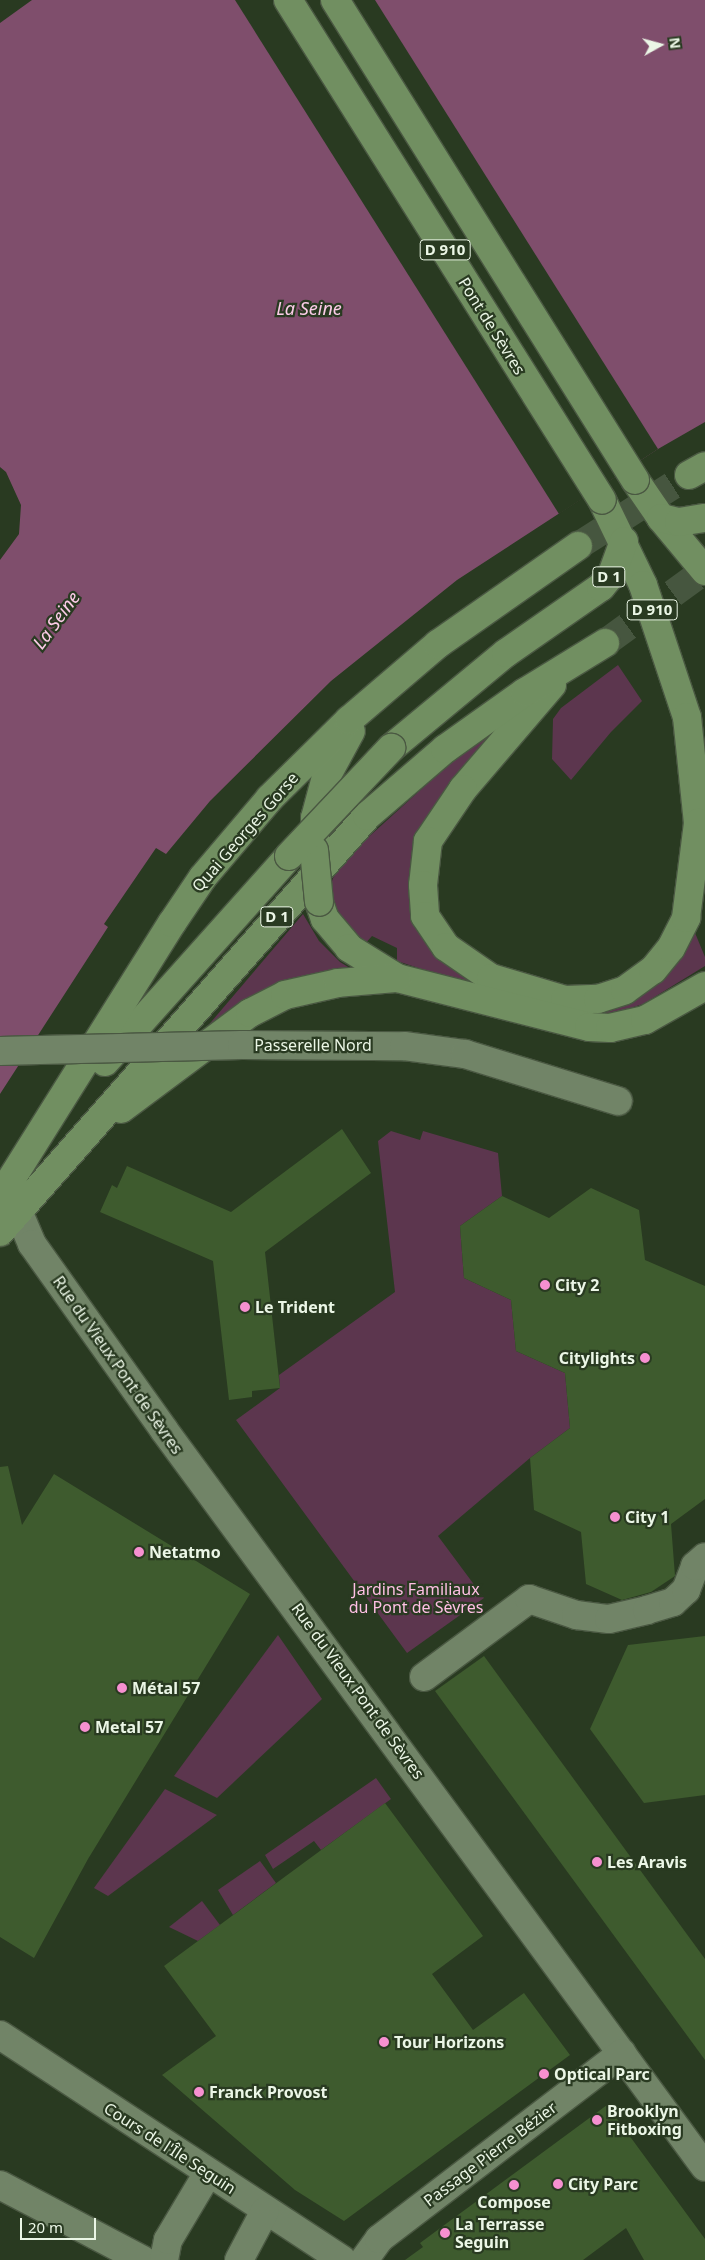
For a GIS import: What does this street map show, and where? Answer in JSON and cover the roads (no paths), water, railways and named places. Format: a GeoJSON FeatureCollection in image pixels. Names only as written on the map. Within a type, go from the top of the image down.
{"type":"FeatureCollection","features":[{"type":"Feature","properties":{"kind":"main road","name":"Pont de Sèvres"},"geometry":{"type":"LineString","coordinates":[[288,0],[602,500],[624,542]]}},
{"type":"Feature","properties":{"kind":"main road","name":"D 910"},"geometry":{"type":"LineString","coordinates":[[335,0],[635,480],[661,518],[705,571]]}},
{"type":"Feature","properties":{"kind":"main road"},"geometry":{"type":"LineString","coordinates":[[661,518],[679,522],[705,518]]}},
{"type":"Feature","properties":{"kind":"main road","name":"D 910"},"geometry":{"type":"LineString","coordinates":[[624,542],[643,584],[687,718],[701,832]]}},
{"type":"Feature","properties":{"kind":"main road","name":"D 1"},"geometry":{"type":"LineString","coordinates":[[35,1139],[302,853],[391,748],[506,653],[601,587],[612,574],[624,542]]}},
{"type":"Feature","properties":{"kind":"main road","name":"Quai Georges Gorse"},"geometry":{"type":"LineString","coordinates":[[0,1232],[35,1139],[203,877],[270,798],[394,680],[476,616],[578,546]]}},
{"type":"Feature","properties":{"kind":"main road","name":"Quai Georges Gorse"},"geometry":{"type":"LineString","coordinates":[[9,1204],[88,1131],[367,816],[445,749],[572,662],[605,643]]}},
{"type":"Feature","properties":{"kind":"main road"},"geometry":{"type":"LineString","coordinates":[[572,662],[463,790],[428,841],[423,885],[425,916],[446,947],[491,978],[565,1000],[598,999],[625,990],[653,970],[670,948],[686,918],[701,832]]}},
{"type":"Feature","properties":{"kind":"main road"},"geometry":{"type":"LineString","coordinates":[[394,680],[358,721],[326,777],[315,818],[302,853],[325,919],[349,948],[397,978],[553,1019],[603,1028],[646,1020],[705,986]]}},
{"type":"Feature","properties":{"kind":"main road"},"geometry":{"type":"LineString","coordinates":[[88,1131],[250,1013],[284,995],[338,984],[397,978]]}},
{"type":"Feature","properties":{"kind":"street","name":"Passerelle Nord"},"geometry":{"type":"LineString","coordinates":[[0,1050],[242,1045],[404,1046],[465,1054],[618,1101]]}},
{"type":"Feature","properties":{"kind":"street","name":"Rue du Vieux Pont de Sèvres"},"geometry":{"type":"LineString","coordinates":[[9,1204],[32,1244],[164,1430],[705,2167]]}},
{"type":"Feature","properties":{"kind":"street"},"geometry":{"type":"LineString","coordinates":[[424,1677],[530,1599],[576,1615],[609,1619],[647,1610],[673,1602],[686,1590],[696,1566],[705,1557]]}},
{"type":"Feature","properties":{"kind":"street","name":"Cours de l'Île Seguin"},"geometry":{"type":"LineString","coordinates":[[0,2035],[342,2260]]}},
{"type":"Feature","properties":{"kind":"street","name":"Passage Pierre Bézier"},"geometry":{"type":"LineString","coordinates":[[364,2260],[379,2239],[622,2053]]}},
{"type":"Feature","properties":{"kind":"street"},"geometry":{"type":"LineString","coordinates":[[164,2260],[168,2240],[208,2173]]}},
{"type":"Feature","properties":{"kind":"street"},"geometry":{"type":"LineString","coordinates":[[0,2185],[143,2260]]}},
{"type":"Feature","properties":{"kind":"street"},"geometry":{"type":"LineString","coordinates":[[239,2260],[265,2211]]}},
{"type":"Feature","properties":{"kind":"water","name":"La Seine"},"geometry":{"type":"Polygon","coordinates":[[[32,0],[705,0],[705,422],[658,449],[457,580],[331,681],[210,801],[166,854],[156,848],[104,924],[108,927],[0,1094],[0,560],[19,534],[21,505],[6,472],[0,467],[0,23],[32,0]]]}},
{"type":"Feature","properties":{"kind":"tunnel"},"geometry":{"type":"LineString","coordinates":[[578,546],[689,475]]}},
{"type":"Feature","properties":{"kind":"tunnel"},"geometry":{"type":"LineString","coordinates":[[605,643],[705,570]]}},
{"type":"Feature","properties":{"kind":"place","name":"City 2"},"geometry":{"type":"Point","coordinates":[545,1285]}},
{"type":"Feature","properties":{"kind":"place","name":"Le Trident"},"geometry":{"type":"Point","coordinates":[245,1307]}},
{"type":"Feature","properties":{"kind":"place","name":"Citylights"},"geometry":{"type":"Point","coordinates":[645,1358]}},
{"type":"Feature","properties":{"kind":"place","name":"City 1"},"geometry":{"type":"Point","coordinates":[615,1517]}},
{"type":"Feature","properties":{"kind":"place","name":"Netatmo"},"geometry":{"type":"Point","coordinates":[139,1552]}},
{"type":"Feature","properties":{"kind":"place","name":"Métal 57"},"geometry":{"type":"Point","coordinates":[122,1688]}},
{"type":"Feature","properties":{"kind":"place","name":"Metal 57"},"geometry":{"type":"Point","coordinates":[85,1727]}},
{"type":"Feature","properties":{"kind":"place","name":"Les Aravis"},"geometry":{"type":"Point","coordinates":[597,1862]}},
{"type":"Feature","properties":{"kind":"place","name":"Tour Horizons"},"geometry":{"type":"Point","coordinates":[384,2042]}},
{"type":"Feature","properties":{"kind":"place","name":"Optical Parc"},"geometry":{"type":"Point","coordinates":[544,2074]}},
{"type":"Feature","properties":{"kind":"place","name":"Franck Provost"},"geometry":{"type":"Point","coordinates":[199,2092]}},
{"type":"Feature","properties":{"kind":"place","name":"Brooklyn Fitboxing"},"geometry":{"type":"Point","coordinates":[597,2120]}},
{"type":"Feature","properties":{"kind":"place","name":"City Parc"},"geometry":{"type":"Point","coordinates":[558,2184]}},
{"type":"Feature","properties":{"kind":"place","name":"Compose"},"geometry":{"type":"Point","coordinates":[514,2185]}},
{"type":"Feature","properties":{"kind":"place","name":"La Terrasse Seguin"},"geometry":{"type":"Point","coordinates":[445,2233]}},
{"type":"Feature","properties":{"kind":"park label","name":"Jardins Familiaux du Pont de Sèvres"},"geometry":{"type":"Point","coordinates":[416,1598]}}]}
